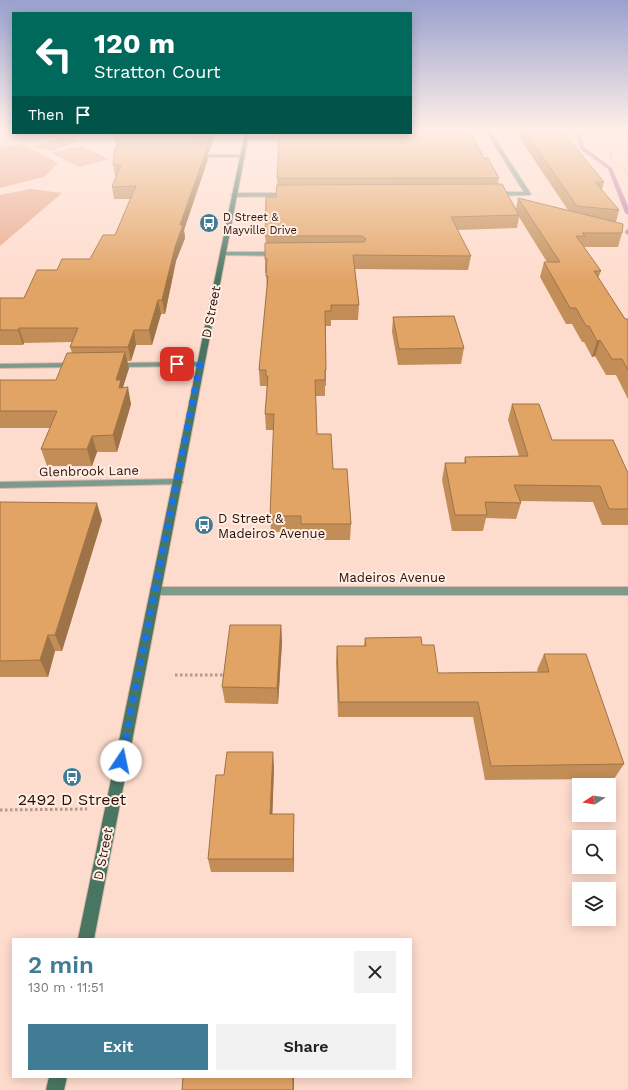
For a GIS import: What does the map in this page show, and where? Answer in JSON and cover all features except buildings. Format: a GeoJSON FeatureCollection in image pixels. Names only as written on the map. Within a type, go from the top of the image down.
{"type":"FeatureCollection","features":[{"type":"Feature","properties":{"kind":"main road","name":"D Street"},"geometry":{"type":"LineString","coordinates":[[86,938],[237,181]]}},
{"type":"Feature","properties":{"kind":"main road"},"geometry":{"type":"LineString","coordinates":[[55,1090],[58,1078]]}},
{"type":"Feature","properties":{"kind":"street"},"geometry":{"type":"LineString","coordinates":[[489,194],[528,194],[520,181]]}},
{"type":"Feature","properties":{"kind":"street"},"geometry":{"type":"LineString","coordinates":[[234,194],[294,194]]}},
{"type":"Feature","properties":{"kind":"street"},"geometry":{"type":"LineString","coordinates":[[222,254],[284,254]]}},
{"type":"Feature","properties":{"kind":"street"},"geometry":{"type":"LineString","coordinates":[[111,365],[200,364]]}},
{"type":"Feature","properties":{"kind":"street"},"geometry":{"type":"LineString","coordinates":[[0,366],[79,365]]}},
{"type":"Feature","properties":{"kind":"street","name":"Glenbrook Lane"},"geometry":{"type":"LineString","coordinates":[[0,485],[178,482]]}},
{"type":"Feature","properties":{"kind":"street","name":"Madeiros Avenue"},"geometry":{"type":"LineString","coordinates":[[155,591],[628,591]]}},
{"type":"Feature","properties":{"kind":"path"},"geometry":{"type":"LineString","coordinates":[[175,675],[224,675]]}},
{"type":"Feature","properties":{"kind":"path"},"geometry":{"type":"LineString","coordinates":[[0,810],[112,809]]}},
{"type":"Feature","properties":{"kind":"shaded area"},"geometry":{"type":"Polygon","coordinates":[[[0,181],[29,181],[0,188],[0,181]]]}},
{"type":"Feature","properties":{"kind":"shaded area"},"geometry":{"type":"Polygon","coordinates":[[[31,189],[62,193],[0,246],[0,195],[31,189]]]}},
{"type":"Feature","properties":{"kind":"waterway"},"geometry":{"type":"LineString","coordinates":[[615,181],[628,213]]}},
{"type":"Feature","properties":{"kind":"place","name":"D Street & Mayville Drive"},"geometry":{"type":"Point","coordinates":[209,223]}},
{"type":"Feature","properties":{"kind":"place","name":"D Street & Madeiros Avenue"},"geometry":{"type":"Point","coordinates":[204,525]}},
{"type":"Feature","properties":{"kind":"place","name":"2492 D Street"},"geometry":{"type":"Point","coordinates":[72,777]}},
{"type":"Feature","properties":{"kind":"route"},"geometry":{"type":"LineString","coordinates":[[121,761],[178,482],[200,364],[177,364]]}}]}
